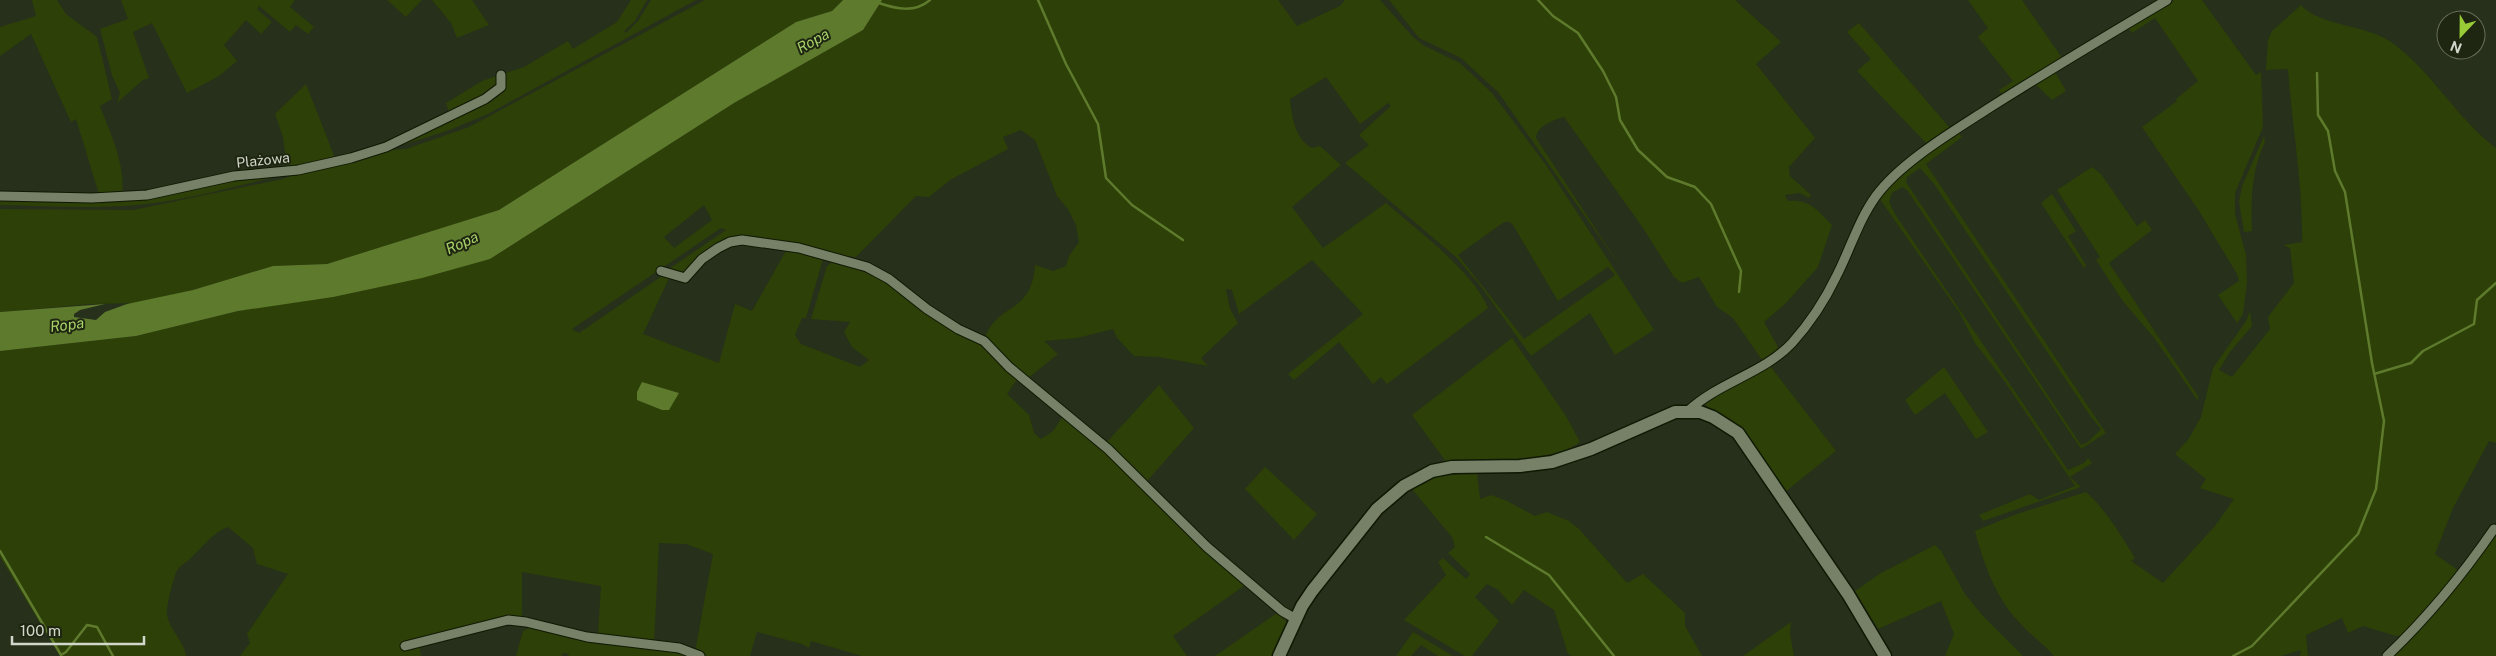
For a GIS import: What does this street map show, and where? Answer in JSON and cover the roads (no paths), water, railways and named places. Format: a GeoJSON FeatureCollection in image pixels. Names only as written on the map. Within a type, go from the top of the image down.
{"type":"FeatureCollection","features":[{"type":"Feature","properties":{"kind":"street"},"geometry":{"type":"LineString","coordinates":[[1688,411],[1715,390],[1766,363],[1792,342],[1818,308],[1836,278],[1862,218],[1877,195],[1890,181],[1956,129],[2167,0]]}},
{"type":"Feature","properties":{"kind":"street","name":"Plażowa"},"geometry":{"type":"LineString","coordinates":[[0,196],[92,198],[147,195],[234,176],[298,170],[351,158],[386,147],[485,99],[501,87],[502,75]]}},
{"type":"Feature","properties":{"kind":"street"},"geometry":{"type":"LineString","coordinates":[[661,272],[685,278],[702,259],[718,248],[730,242],[742,240],[799,248],[867,267],[889,279],[927,309],[958,329],[984,341],[1009,367],[1108,449],[1207,547],[1281,609],[1296,619]]}},
{"type":"Feature","properties":{"kind":"street"},"geometry":{"type":"LineString","coordinates":[[1279,656],[1312,590],[1377,509],[1407,484],[1432,471],[1452,467],[1520,466],[1552,462],[1591,449],[1675,412],[1688,411],[1700,412],[1713,417],[1738,433],[1848,594],[1885,656]]}},
{"type":"Feature","properties":{"kind":"street"},"geometry":{"type":"LineString","coordinates":[[2387,656],[2410,634],[2466,568],[2494,529]]}},
{"type":"Feature","properties":{"kind":"street"},"geometry":{"type":"LineString","coordinates":[[405,646],[508,620],[526,622],[586,637],[678,648],[700,656]]}},
{"type":"Feature","properties":{"kind":"water","name":"Ropa"},"geometry":{"type":"Polygon","coordinates":[[[843,0],[882,0],[863,30],[734,103],[490,259],[422,278],[333,297],[238,311],[136,336],[0,351],[0,312],[105,304],[80,310],[74,314],[74,317],[96,320],[105,312],[127,304],[193,290],[273,266],[327,264],[499,210],[796,22],[832,11],[843,0]]]}},
{"type":"Feature","properties":{"kind":"water"},"geometry":{"type":"Polygon","coordinates":[[[642,382],[679,393],[669,410],[662,410],[637,400],[637,392],[642,382]]]}},
{"type":"Feature","properties":{"kind":"waterway"},"geometry":{"type":"LineString","coordinates":[[879,3],[905,9],[918,7],[930,0]]}},
{"type":"Feature","properties":{"kind":"waterway"},"geometry":{"type":"LineString","coordinates":[[1038,0],[1066,64],[1098,124],[1106,178],[1132,205],[1183,240]]}},
{"type":"Feature","properties":{"kind":"waterway"},"geometry":{"type":"LineString","coordinates":[[1538,0],[1553,16],[1578,33],[1603,71],[1616,97],[1620,120],[1638,150],[1667,177],[1695,187],[1711,204],[1741,271],[1739,292]]}},
{"type":"Feature","properties":{"kind":"waterway"},"geometry":{"type":"LineString","coordinates":[[2233,656],[2252,646],[2358,534],[2376,489],[2384,421],[2372,363],[2345,192],[2335,171],[2328,131],[2318,115],[2317,73]]}},
{"type":"Feature","properties":{"kind":"waterway"},"geometry":{"type":"LineString","coordinates":[[2374,374],[2411,363],[2423,351],[2474,324],[2477,300],[2496,283]]}},
{"type":"Feature","properties":{"kind":"waterway"},"geometry":{"type":"LineString","coordinates":[[1486,537],[1549,575],[1614,656]]}},
{"type":"Feature","properties":{"kind":"waterway"},"geometry":{"type":"LineString","coordinates":[[0,551],[61,655],[66,652],[87,625],[97,627],[113,656]]}}]}
